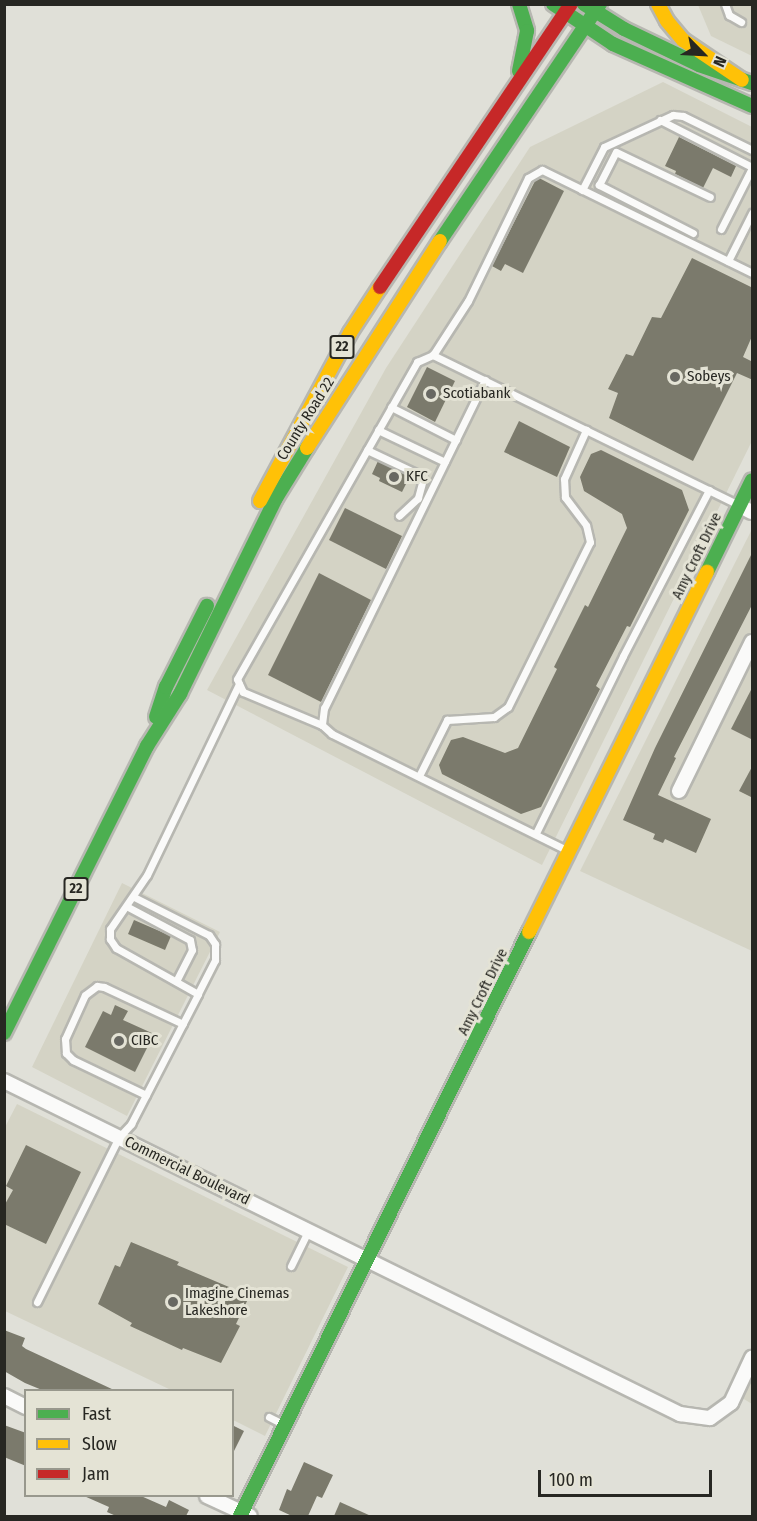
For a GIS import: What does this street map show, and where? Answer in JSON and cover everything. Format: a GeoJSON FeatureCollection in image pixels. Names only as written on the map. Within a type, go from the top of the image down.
{"type":"FeatureCollection","features":[{"type":"Feature","properties":{"kind":"main road"},"geometry":{"type":"LineString","coordinates":[[513,88],[525,51],[527,32],[519,4]]}},
{"type":"Feature","properties":{"kind":"main road"},"geometry":{"type":"LineString","coordinates":[[553,4],[571,10],[585,27],[613,44],[753,106]]}},
{"type":"Feature","properties":{"kind":"main road"},"geometry":{"type":"LineString","coordinates":[[658,4],[667,21],[683,40],[747,81]]}},
{"type":"Feature","properties":{"kind":"main road"},"geometry":{"type":"LineString","coordinates":[[593,7],[699,65],[747,81]]}},
{"type":"Feature","properties":{"kind":"main road","name":"County Road 22"},"geometry":{"type":"LineString","coordinates":[[4,1033],[147,746],[180,694],[276,498],[396,305],[585,27],[593,7]]}},
{"type":"Feature","properties":{"kind":"main road"},"geometry":{"type":"LineString","coordinates":[[276,498],[329,392],[374,315],[428,231],[552,52],[571,10]]}},
{"type":"Feature","properties":{"kind":"main road","name":"County Road 22"},"geometry":{"type":"LineString","coordinates":[[147,746],[166,687],[328,370],[428,212],[513,88],[571,10]]}},
{"type":"Feature","properties":{"kind":"main road","name":"Amy Croft Drive"},"geometry":{"type":"LineString","coordinates":[[244,1515],[571,852],[746,509],[753,480]]}},
{"type":"Feature","properties":{"kind":"street"},"geometry":{"type":"LineString","coordinates":[[679,791],[753,642]]}},
{"type":"Feature","properties":{"kind":"street","name":"Commercial Boulevard"},"geometry":{"type":"LineString","coordinates":[[4,1081],[680,1414],[710,1418],[731,1403],[753,1358]]}},
{"type":"Feature","properties":{"kind":"street"},"geometry":{"type":"LineString","coordinates":[[4,1396],[24,1406]]}},
{"type":"Feature","properties":{"kind":"street"},"geometry":{"type":"LineString","coordinates":[[209,1497],[244,1515]]}},
{"type":"Feature","properties":{"kind":"lane"},"geometry":{"type":"LineString","coordinates":[[725,4],[729,15],[741,22]]}},
{"type":"Feature","properties":{"kind":"lane"},"geometry":{"type":"LineString","coordinates":[[582,190],[604,147],[673,115],[684,116],[753,150]]}},
{"type":"Feature","properties":{"kind":"lane"},"geometry":{"type":"LineString","coordinates":[[660,120],[753,167],[722,229]]}},
{"type":"Feature","properties":{"kind":"lane"},"geometry":{"type":"LineString","coordinates":[[693,232],[599,185],[616,152],[710,197]]}},
{"type":"Feature","properties":{"kind":"lane"},"geometry":{"type":"LineString","coordinates":[[571,852],[332,734],[322,725],[243,692],[237,679],[417,362],[434,355],[468,301],[528,178],[542,170],[753,273]]}},
{"type":"Feature","properties":{"kind":"lane"},"geometry":{"type":"LineString","coordinates":[[728,261],[753,213]]}},
{"type":"Feature","properties":{"kind":"lane"},"geometry":{"type":"LineString","coordinates":[[434,355],[746,509]]}},
{"type":"Feature","properties":{"kind":"lane"},"geometry":{"type":"LineString","coordinates":[[322,725],[324,708],[485,380]]}},
{"type":"Feature","properties":{"kind":"lane"},"geometry":{"type":"LineString","coordinates":[[391,407],[456,440]]}},
{"type":"Feature","properties":{"kind":"lane"},"geometry":{"type":"LineString","coordinates":[[378,430],[445,462]]}},
{"type":"Feature","properties":{"kind":"lane"},"geometry":{"type":"LineString","coordinates":[[419,776],[447,720],[494,717],[508,707],[586,551],[590,542],[586,525],[565,497],[564,478],[586,430]]}},
{"type":"Feature","properties":{"kind":"lane"},"geometry":{"type":"LineString","coordinates":[[367,450],[418,474],[423,479],[418,498],[399,516]]}},
{"type":"Feature","properties":{"kind":"lane"},"geometry":{"type":"LineString","coordinates":[[536,833],[623,656],[709,490]]}},
{"type":"Feature","properties":{"kind":"lane"},"geometry":{"type":"LineString","coordinates":[[198,994],[116,948],[110,939],[110,929],[134,897],[239,684]]}},
{"type":"Feature","properties":{"kind":"lane"},"geometry":{"type":"LineString","coordinates":[[38,1302],[119,1137],[131,1124],[215,960],[215,944],[208,935],[134,897]]}},
{"type":"Feature","properties":{"kind":"lane"},"geometry":{"type":"LineString","coordinates":[[128,907],[190,940],[192,950],[176,981]]}},
{"type":"Feature","properties":{"kind":"lane"},"geometry":{"type":"LineString","coordinates":[[146,1095],[73,1060],[66,1053],[65,1039],[84,995],[97,986],[104,987],[183,1023]]}},
{"type":"Feature","properties":{"kind":"lane"},"geometry":{"type":"LineString","coordinates":[[291,1266],[308,1231]]}},
{"type":"Feature","properties":{"kind":"lane"},"geometry":{"type":"LineString","coordinates":[[269,1417],[288,1426]]}},
{"type":"Feature","properties":{"kind":"shaded area"},"geometry":{"type":"Polygon","coordinates":[[[698,5],[752,5],[752,56],[711,36],[698,5]]]}},
{"type":"Feature","properties":{"kind":"shaded area"},"geometry":{"type":"Polygon","coordinates":[[[663,82],[752,127],[752,441],[542,865],[207,690],[386,368],[530,147],[663,82]]]}},
{"type":"Feature","properties":{"kind":"shaded area"},"geometry":{"type":"Polygon","coordinates":[[[752,529],[752,951],[580,871],[752,529]]]}},
{"type":"Feature","properties":{"kind":"shaded area"},"geometry":{"type":"Polygon","coordinates":[[[122,883],[220,932],[127,1116],[32,1067],[122,883]]]}},
{"type":"Feature","properties":{"kind":"shaded area"},"geometry":{"type":"Polygon","coordinates":[[[17,1104],[348,1267],[265,1436],[234,1420],[234,1389],[169,1389],[5,1311],[4,1129],[17,1104]]]}},
{"type":"Feature","properties":{"kind":"shaded area"},"geometry":{"type":"Polygon","coordinates":[[[752,1369],[752,1404],[739,1396],[752,1369]]]}},
{"type":"Feature","properties":{"kind":"building"},"geometry":{"type":"Polygon","coordinates":[[[679,137],[736,166],[731,177],[713,168],[703,188],[675,174],[676,171],[665,166],[679,137]]]}},
{"type":"Feature","properties":{"kind":"building"},"geometry":{"type":"Polygon","coordinates":[[[539,178],[564,191],[523,273],[505,264],[501,271],[492,266],[535,181],[539,178]]]}},
{"type":"Feature","properties":{"kind":"building","name":"Sobeys"},"geometry":{"type":"Polygon","coordinates":[[[692,258],[753,288],[753,334],[743,357],[753,362],[753,380],[737,373],[693,461],[609,418],[618,393],[608,389],[626,354],[633,356],[652,317],[661,318],[692,258]]]}},
{"type":"Feature","properties":{"kind":"building","name":"Scotiabank"},"geometry":{"type":"Polygon","coordinates":[[[427,367],[455,381],[435,422],[407,407],[427,367]]]}},
{"type":"Feature","properties":{"kind":"building"},"geometry":{"type":"Polygon","coordinates":[[[519,421],[570,447],[557,477],[504,452],[519,421]]]}},
{"type":"Feature","properties":{"kind":"building"},"geometry":{"type":"Polygon","coordinates":[[[601,450],[682,490],[689,510],[630,627],[627,626],[596,686],[600,689],[541,807],[521,814],[442,774],[439,765],[451,740],[463,737],[505,753],[518,748],[557,669],[554,667],[585,605],[588,607],[627,528],[622,514],[584,491],[580,477],[591,454],[601,450]]]}},
{"type":"Feature","properties":{"kind":"building","name":"KFC"},"geometry":{"type":"Polygon","coordinates":[[[378,461],[410,476],[402,492],[379,481],[380,478],[372,474],[378,461]]]}},
{"type":"Feature","properties":{"kind":"building"},"geometry":{"type":"Polygon","coordinates":[[[345,508],[402,536],[386,569],[329,540],[345,508]]]}},
{"type":"Feature","properties":{"kind":"building"},"geometry":{"type":"Polygon","coordinates":[[[753,551],[753,603],[674,757],[676,758],[658,795],[711,819],[696,853],[665,839],[663,843],[653,839],[655,834],[623,820],[655,748],[753,551]]]}},
{"type":"Feature","properties":{"kind":"building"},"geometry":{"type":"Polygon","coordinates":[[[319,573],[371,600],[321,702],[268,675],[319,573]]]}},
{"type":"Feature","properties":{"kind":"building"},"geometry":{"type":"Polygon","coordinates":[[[753,686],[753,740],[731,729],[753,686]]]}},
{"type":"Feature","properties":{"kind":"building"},"geometry":{"type":"Polygon","coordinates":[[[753,765],[753,798],[739,791],[753,765]]]}},
{"type":"Feature","properties":{"kind":"building"},"geometry":{"type":"Polygon","coordinates":[[[134,920],[171,936],[165,950],[128,934],[134,920]]]}},
{"type":"Feature","properties":{"kind":"building","name":"CIBC"},"geometry":{"type":"Polygon","coordinates":[[[115,1005],[128,1011],[123,1020],[154,1034],[135,1072],[85,1047],[103,1011],[111,1015],[115,1005]]]}},
{"type":"Feature","properties":{"kind":"building"},"geometry":{"type":"Polygon","coordinates":[[[26,1145],[81,1172],[46,1244],[4,1224],[4,1206],[13,1190],[6,1186],[26,1145]]]}},
{"type":"Feature","properties":{"kind":"building","name":"Imagine Cinemas Lakeshore"},"geometry":{"type":"Polygon","coordinates":[[[131,1242],[179,1262],[177,1265],[229,1287],[228,1290],[248,1299],[236,1324],[240,1326],[221,1363],[183,1348],[182,1350],[130,1326],[132,1323],[98,1304],[115,1265],[120,1267],[131,1242]]]}},
{"type":"Feature","properties":{"kind":"building"},"geometry":{"type":"Polygon","coordinates":[[[4,1330],[25,1338],[22,1346],[26,1349],[112,1389],[40,1389],[4,1371],[4,1330]]]}},
{"type":"Feature","properties":{"kind":"building"},"geometry":{"type":"Polygon","coordinates":[[[4,1425],[24,1432],[24,1465],[4,1457],[4,1425]]]}},
{"type":"Feature","properties":{"kind":"building"},"geometry":{"type":"Polygon","coordinates":[[[234,1426],[244,1431],[234,1451],[234,1426]]]}},
{"type":"Feature","properties":{"kind":"building"},"geometry":{"type":"Polygon","coordinates":[[[304,1462],[333,1475],[322,1498],[317,1496],[308,1516],[292,1516],[279,1510],[287,1489],[291,1491],[304,1462]]]}},
{"type":"Feature","properties":{"kind":"building"},"geometry":{"type":"Polygon","coordinates":[[[86,1497],[143,1497],[166,1507],[169,1500],[189,1510],[186,1516],[116,1516],[107,1512],[109,1507],[86,1497]]]}},
{"type":"Feature","properties":{"kind":"building"},"geometry":{"type":"Polygon","coordinates":[[[340,1502],[371,1516],[334,1516],[340,1502]]]}},
{"type":"Feature","properties":{"kind":"traffic: fast"},"geometry":{"type":"LineString","coordinates":[[519,4],[527,31],[519,71]]}},
{"type":"Feature","properties":{"kind":"traffic: fast"},"geometry":{"type":"LineString","coordinates":[[553,4],[613,44],[752,106]]}},
{"type":"Feature","properties":{"kind":"traffic: fast"},"geometry":{"type":"LineString","coordinates":[[584,4],[624,29],[699,65],[752,83]]}},
{"type":"Feature","properties":{"kind":"traffic: fast"},"geometry":{"type":"LineString","coordinates":[[440,241],[600,4]]}},
{"type":"Feature","properties":{"kind":"traffic: fast"},"geometry":{"type":"LineString","coordinates":[[4,1033],[147,746],[180,694],[276,498],[307,448]]}},
{"type":"Feature","properties":{"kind":"traffic: fast"},"geometry":{"type":"LineString","coordinates":[[707,572],[752,480]]}},
{"type":"Feature","properties":{"kind":"traffic: fast"},"geometry":{"type":"LineString","coordinates":[[156,717],[166,687],[207,606]]}},
{"type":"Feature","properties":{"kind":"traffic: fast"},"geometry":{"type":"LineString","coordinates":[[240,1516],[529,932]]}},
{"type":"Feature","properties":{"kind":"traffic: slow"},"geometry":{"type":"LineString","coordinates":[[658,4],[667,21],[683,40],[742,80]]}},
{"type":"Feature","properties":{"kind":"traffic: slow"},"geometry":{"type":"LineString","coordinates":[[307,448],[440,241]]}},
{"type":"Feature","properties":{"kind":"traffic: slow"},"geometry":{"type":"LineString","coordinates":[[260,501],[350,333],[380,287]]}},
{"type":"Feature","properties":{"kind":"traffic: slow"},"geometry":{"type":"LineString","coordinates":[[529,932],[707,572]]}},
{"type":"Feature","properties":{"kind":"traffic: jam"},"geometry":{"type":"LineString","coordinates":[[380,287],[571,4]]}},
{"type":"Feature","properties":{"kind":"place","name":"Sobeys"},"geometry":{"type":"Point","coordinates":[675,377]}},
{"type":"Feature","properties":{"kind":"place","name":"Scotiabank"},"geometry":{"type":"Point","coordinates":[431,394]}},
{"type":"Feature","properties":{"kind":"place","name":"KFC"},"geometry":{"type":"Point","coordinates":[394,477]}},
{"type":"Feature","properties":{"kind":"place","name":"CIBC"},"geometry":{"type":"Point","coordinates":[119,1041]}},
{"type":"Feature","properties":{"kind":"place","name":"Imagine Cinemas Lakeshore"},"geometry":{"type":"Point","coordinates":[173,1302]}}]}
